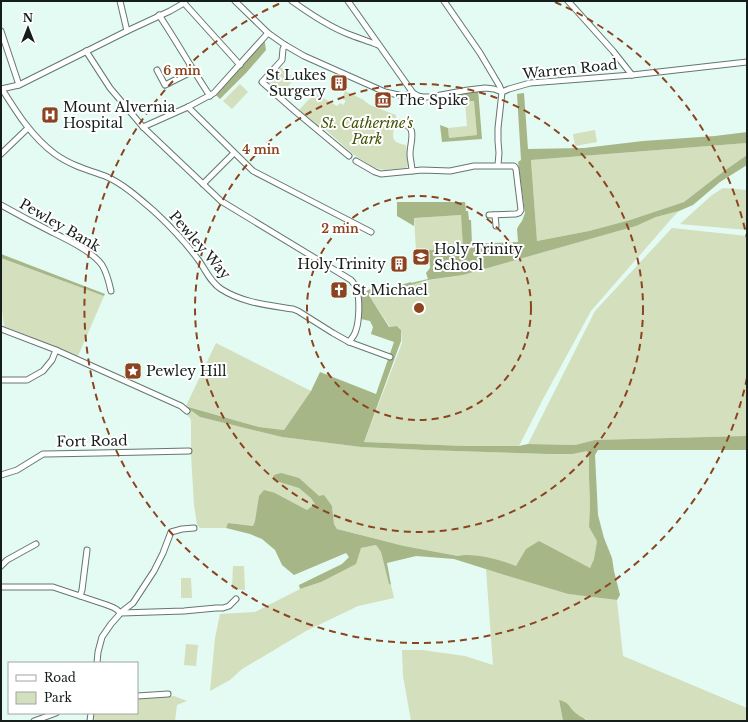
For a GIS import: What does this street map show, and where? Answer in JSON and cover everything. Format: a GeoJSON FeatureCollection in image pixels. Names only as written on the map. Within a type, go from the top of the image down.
{"type":"FeatureCollection","features":[{"type":"Feature","properties":{"kind":"street"},"geometry":{"type":"LineString","coordinates":[[120,1],[127,30]]}},
{"type":"Feature","properties":{"kind":"street"},"geometry":{"type":"LineString","coordinates":[[234,1],[268,33],[304,56],[385,92],[405,96],[413,93]]}},
{"type":"Feature","properties":{"kind":"street"},"geometry":{"type":"LineString","coordinates":[[292,1],[310,14],[334,28],[349,35],[379,45]]}},
{"type":"Feature","properties":{"kind":"street"},"geometry":{"type":"LineString","coordinates":[[348,1],[413,93],[420,97],[430,97],[485,88],[502,92]]}},
{"type":"Feature","properties":{"kind":"street"},"geometry":{"type":"LineString","coordinates":[[444,1],[480,53],[502,92],[498,133],[498,165]]}},
{"type":"Feature","properties":{"kind":"street"},"geometry":{"type":"LineString","coordinates":[[568,1],[632,74]]}},
{"type":"Feature","properties":{"kind":"street"},"geometry":{"type":"LineString","coordinates":[[1,89],[19,85],[127,30],[170,11],[184,2],[240,65]]}},
{"type":"Feature","properties":{"kind":"street"},"geometry":{"type":"LineString","coordinates":[[159,15],[210,96]]}},
{"type":"Feature","properties":{"kind":"street"},"geometry":{"type":"LineString","coordinates":[[1,31],[19,85]]}},
{"type":"Feature","properties":{"kind":"street"},"geometry":{"type":"LineString","coordinates":[[143,127],[188,107],[214,93],[268,33]]}},
{"type":"Feature","properties":{"kind":"street"},"geometry":{"type":"LineString","coordinates":[[285,45],[282,60],[262,82],[349,156]]}},
{"type":"Feature","properties":{"kind":"street"},"geometry":{"type":"LineString","coordinates":[[86,51],[110,88],[143,127],[221,201],[351,280],[358,292],[358,313],[357,328],[349,342]]}},
{"type":"Feature","properties":{"kind":"street","name":"Warren Road"},"geometry":{"type":"LineString","coordinates":[[502,92],[530,84],[747,62]]}},
{"type":"Feature","properties":{"kind":"street"},"geometry":{"type":"LineString","coordinates":[[157,70],[165,85],[193,71]]}},
{"type":"Feature","properties":{"kind":"street","name":"Pewley Way"},"geometry":{"type":"LineString","coordinates":[[1,89],[28,128],[55,154],[73,164],[114,181],[141,200],[158,215],[183,241],[213,282],[219,287],[243,299],[298,311],[349,342],[390,357]]}},
{"type":"Feature","properties":{"kind":"street"},"geometry":{"type":"LineString","coordinates":[[188,107],[252,171],[371,232]]}},
{"type":"Feature","properties":{"kind":"street"},"geometry":{"type":"LineString","coordinates":[[399,123],[407,125],[411,129],[410,154],[412,171]]}},
{"type":"Feature","properties":{"kind":"street"},"geometry":{"type":"LineString","coordinates":[[1,154],[28,128]]}},
{"type":"Feature","properties":{"kind":"street"},"geometry":{"type":"LineString","coordinates":[[203,184],[234,152]]}},
{"type":"Feature","properties":{"kind":"street"},"geometry":{"type":"LineString","coordinates":[[356,160],[381,174],[412,171],[450,171],[474,166],[498,165],[516,167],[521,210],[516,214],[489,215]]}},
{"type":"Feature","properties":{"kind":"street","name":"Pewley Bank"},"geometry":{"type":"LineString","coordinates":[[1,205],[89,253],[101,264],[107,274],[111,291]]}},
{"type":"Feature","properties":{"kind":"street"},"geometry":{"type":"LineString","coordinates":[[495,215],[496,226]]}},
{"type":"Feature","properties":{"kind":"street"},"geometry":{"type":"LineString","coordinates":[[1,329],[56,350],[181,406],[187,411]]}},
{"type":"Feature","properties":{"kind":"street"},"geometry":{"type":"LineString","coordinates":[[1,380],[27,380],[43,371],[49,364],[56,350]]}},
{"type":"Feature","properties":{"kind":"street","name":"Fort Road"},"geometry":{"type":"LineString","coordinates":[[1,475],[17,470],[46,454],[189,450]]}},
{"type":"Feature","properties":{"kind":"street"},"geometry":{"type":"LineString","coordinates":[[97,662],[102,637],[120,613],[133,603],[154,571],[171,532],[194,528]]}},
{"type":"Feature","properties":{"kind":"street"},"geometry":{"type":"LineString","coordinates":[[1,566],[7,560],[36,544]]}},
{"type":"Feature","properties":{"kind":"street"},"geometry":{"type":"LineString","coordinates":[[80,596],[87,550]]}},
{"type":"Feature","properties":{"kind":"street"},"geometry":{"type":"LineString","coordinates":[[1,587],[53,587],[115,608],[120,613],[223,608],[229,606],[236,599]]}},
{"type":"Feature","properties":{"kind":"street"},"geometry":{"type":"LineString","coordinates":[[138,696],[168,694]]}},
{"type":"Feature","properties":{"kind":"street"},"geometry":{"type":"LineString","coordinates":[[34,721],[53,714]]}},
{"type":"Feature","properties":{"kind":"green space"},"geometry":{"type":"Polygon","coordinates":[[[264,37],[266,50],[247,72],[220,99],[214,93],[264,37]]]}},
{"type":"Feature","properties":{"kind":"green space"},"geometry":{"type":"Polygon","coordinates":[[[279,67],[288,72],[293,80],[282,94],[280,94],[268,82],[268,78],[279,67]]]}},
{"type":"Feature","properties":{"kind":"green space"},"geometry":{"type":"Polygon","coordinates":[[[240,84],[248,92],[232,109],[223,101],[240,84]]]}},
{"type":"Feature","properties":{"kind":"green space"},"geometry":{"type":"Polygon","coordinates":[[[478,89],[482,139],[442,142],[440,125],[448,128],[449,138],[477,135],[474,101],[465,101],[447,94],[478,89]]]}},
{"type":"Feature","properties":{"kind":"green space","name":"St. Catherine's Park"},"geometry":{"type":"Polygon","coordinates":[[[345,91],[362,99],[370,105],[396,115],[393,137],[395,141],[406,145],[408,165],[406,168],[385,170],[375,168],[354,155],[326,130],[324,131],[316,126],[316,124],[299,110],[315,93],[337,106],[340,103],[343,105],[346,101],[343,99],[345,91]]]}},
{"type":"Feature","properties":{"kind":"green space"},"geometry":{"type":"Polygon","coordinates":[[[524,93],[528,149],[584,148],[643,141],[715,136],[747,132],[747,143],[531,160],[537,241],[589,231],[630,220],[684,202],[747,155],[747,165],[720,182],[693,205],[679,211],[656,217],[636,226],[463,275],[428,280],[370,297],[389,327],[397,326],[401,330],[401,341],[364,442],[465,446],[519,446],[528,444],[575,445],[595,440],[745,436],[747,434],[747,450],[598,450],[595,455],[598,515],[604,538],[612,558],[620,595],[617,600],[568,594],[454,559],[416,556],[387,563],[391,585],[389,584],[381,552],[376,545],[361,548],[356,564],[321,582],[300,589],[299,585],[342,564],[349,557],[346,553],[294,575],[282,565],[275,550],[262,539],[250,534],[226,528],[228,523],[253,526],[259,496],[264,490],[275,493],[307,510],[315,504],[311,498],[299,488],[273,480],[274,475],[281,473],[299,478],[319,496],[324,495],[332,506],[334,524],[337,529],[404,546],[458,556],[471,555],[487,557],[516,566],[526,549],[539,541],[590,568],[594,559],[597,541],[589,527],[589,456],[587,451],[573,454],[548,454],[361,447],[282,437],[200,417],[185,406],[259,427],[284,430],[311,391],[320,372],[376,394],[394,342],[371,334],[373,327],[370,321],[361,319],[361,297],[373,288],[377,288],[380,291],[411,282],[428,279],[426,273],[430,268],[429,253],[416,251],[463,248],[461,215],[414,218],[414,226],[397,216],[397,202],[465,202],[469,220],[471,220],[472,244],[518,242],[517,229],[525,213],[518,162],[521,160],[517,94],[524,93]]]}},
{"type":"Feature","properties":{"kind":"green space"},"geometry":{"type":"Polygon","coordinates":[[[465,101],[474,101],[477,135],[449,138],[448,128],[467,126],[465,101]]]}},
{"type":"Feature","properties":{"kind":"green space"},"geometry":{"type":"Polygon","coordinates":[[[595,130],[597,142],[575,146],[573,134],[595,130]]]}},
{"type":"Feature","properties":{"kind":"green space"},"geometry":{"type":"Polygon","coordinates":[[[747,143],[747,155],[684,202],[630,220],[589,231],[537,241],[531,160],[747,143]]]}},
{"type":"Feature","properties":{"kind":"green space"},"geometry":{"type":"Polygon","coordinates":[[[723,188],[747,190],[747,230],[680,224],[712,195],[723,188]]]}},
{"type":"Feature","properties":{"kind":"green space"},"geometry":{"type":"Polygon","coordinates":[[[679,211],[591,311],[519,446],[465,446],[364,442],[402,343],[401,330],[398,326],[390,327],[370,297],[424,281],[463,275],[636,226],[656,217],[679,211]]]}},
{"type":"Feature","properties":{"kind":"green space"},"geometry":{"type":"Polygon","coordinates":[[[461,215],[463,248],[416,251],[414,218],[461,215]]]}},
{"type":"Feature","properties":{"kind":"green space"},"geometry":{"type":"Polygon","coordinates":[[[672,228],[747,236],[747,434],[745,436],[595,440],[575,445],[528,444],[595,311],[672,228]]]}},
{"type":"Feature","properties":{"kind":"green space"},"geometry":{"type":"Polygon","coordinates":[[[1,254],[105,294],[104,296],[1,258],[1,254]]]}},
{"type":"Feature","properties":{"kind":"green space"},"geometry":{"type":"Polygon","coordinates":[[[1,258],[104,296],[78,356],[4,326],[1,301],[1,258]]]}},
{"type":"Feature","properties":{"kind":"green space"},"geometry":{"type":"Polygon","coordinates":[[[216,343],[311,391],[284,430],[259,427],[186,406],[216,343]]]}},
{"type":"Feature","properties":{"kind":"green space"},"geometry":{"type":"Polygon","coordinates":[[[185,406],[200,417],[282,437],[361,447],[548,454],[573,454],[587,451],[589,456],[589,527],[597,541],[594,559],[590,568],[570,558],[520,561],[516,566],[487,557],[471,555],[458,556],[404,546],[337,529],[334,524],[332,506],[315,504],[307,510],[275,493],[253,526],[228,523],[226,528],[200,528],[197,525],[194,505],[191,455],[191,421],[187,415],[185,406]]]}},
{"type":"Feature","properties":{"kind":"green space"},"geometry":{"type":"Polygon","coordinates":[[[376,545],[381,552],[394,598],[358,606],[306,631],[242,669],[230,680],[210,691],[215,638],[220,614],[255,612],[300,589],[321,582],[361,548],[376,545]]]}},
{"type":"Feature","properties":{"kind":"green space"},"geometry":{"type":"Polygon","coordinates":[[[233,566],[244,566],[245,590],[232,589],[233,566]]]}},
{"type":"Feature","properties":{"kind":"green space"},"geometry":{"type":"Polygon","coordinates":[[[486,569],[568,594],[617,600],[623,656],[747,708],[747,721],[587,721],[576,714],[570,706],[559,701],[563,721],[411,721],[403,676],[402,650],[422,650],[465,656],[493,665],[486,569]]]}},
{"type":"Feature","properties":{"kind":"green space"},"geometry":{"type":"Polygon","coordinates":[[[181,578],[191,578],[192,598],[181,598],[181,578]]]}},
{"type":"Feature","properties":{"kind":"green space"},"geometry":{"type":"Polygon","coordinates":[[[186,644],[198,645],[196,666],[184,665],[186,644]]]}},
{"type":"Feature","properties":{"kind":"green space"},"geometry":{"type":"Polygon","coordinates":[[[174,696],[187,701],[177,705],[175,721],[94,721],[95,714],[138,714],[138,699],[174,696]]]}},
{"type":"Feature","properties":{"kind":"green space"},"geometry":{"type":"Polygon","coordinates":[[[559,700],[568,704],[574,712],[587,721],[563,721],[559,700]]]}},
{"type":"Feature","properties":{"kind":"place","name":"St Lukes Surgery"},"geometry":{"type":"Point","coordinates":[339,83]}},
{"type":"Feature","properties":{"kind":"place","name":"The Spike"},"geometry":{"type":"Point","coordinates":[383,100]}},
{"type":"Feature","properties":{"kind":"place","name":"Mount Alvernia Hospital"},"geometry":{"type":"Point","coordinates":[50,115]}},
{"type":"Feature","properties":{"kind":"place","name":"Holy Trinity School"},"geometry":{"type":"Point","coordinates":[421,257]}},
{"type":"Feature","properties":{"kind":"place","name":"Holy Trinity"},"geometry":{"type":"Point","coordinates":[399,264]}},
{"type":"Feature","properties":{"kind":"place","name":"St Michael"},"geometry":{"type":"Point","coordinates":[339,290]}},
{"type":"Feature","properties":{"kind":"place","name":"Pewley Hill"},"geometry":{"type":"Point","coordinates":[133,371]}}]}
